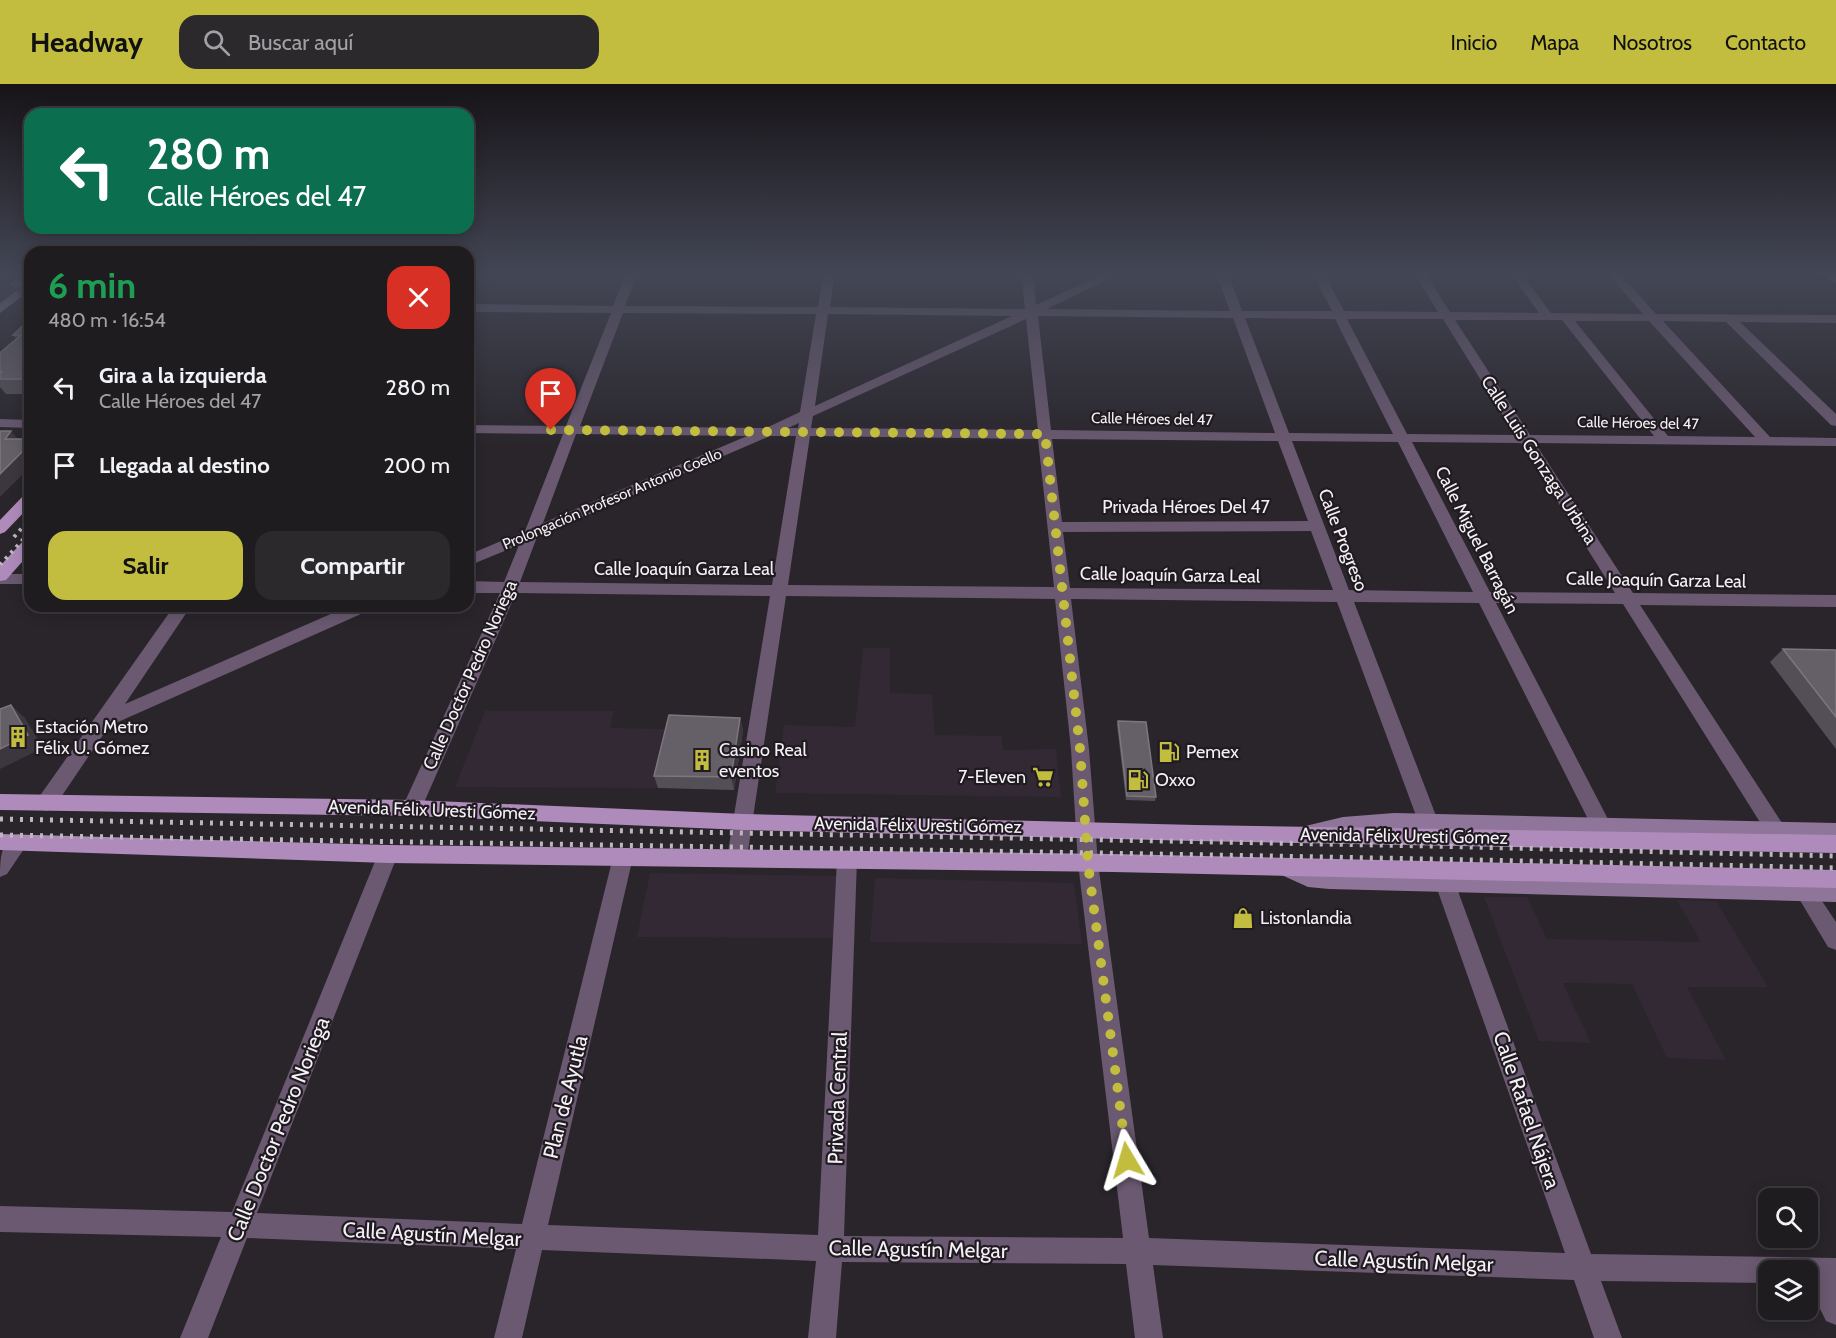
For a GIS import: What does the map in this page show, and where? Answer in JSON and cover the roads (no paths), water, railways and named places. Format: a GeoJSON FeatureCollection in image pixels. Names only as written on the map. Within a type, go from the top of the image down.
{"type":"FeatureCollection","features":[{"type":"Feature","properties":{"kind":"main road"},"geometry":{"type":"LineString","coordinates":[[0,529],[24,503]]}},
{"type":"Feature","properties":{"kind":"main road"},"geometry":{"type":"LineString","coordinates":[[0,578],[24,550]]}},
{"type":"Feature","properties":{"kind":"main road","name":"Avenida Félix Uresti Gómez"},"geometry":{"type":"LineString","coordinates":[[0,802],[412,808],[744,822],[1836,844]]}},
{"type":"Feature","properties":{"kind":"main road","name":"Avenida Félix Uresti Gómez"},"geometry":{"type":"LineString","coordinates":[[9,843],[388,854],[1371,868],[1836,879]]}},
{"type":"Feature","properties":{"kind":"street","name":"Calle Doctor Pedro Noriega"},"geometry":{"type":"LineString","coordinates":[[412,808],[510,588],[609,332]]}},
{"type":"Feature","properties":{"kind":"street"},"geometry":{"type":"LineString","coordinates":[[737,858],[820,332]]}},
{"type":"Feature","properties":{"kind":"street"},"geometry":{"type":"LineString","coordinates":[[807,422],[990,332]]}},
{"type":"Feature","properties":{"kind":"street"},"geometry":{"type":"LineString","coordinates":[[1033,332],[1080,749],[1088,864],[1149,1338]]}},
{"type":"Feature","properties":{"kind":"street","name":"Calle Progreso"},"geometry":{"type":"LineString","coordinates":[[1244,332],[1428,821]]}},
{"type":"Feature","properties":{"kind":"street","name":"Calle Miguel Barragán"},"geometry":{"type":"LineString","coordinates":[[1347,332],[1601,825]]}},
{"type":"Feature","properties":{"kind":"street","name":"Calle Luis Gonzaga Urbina"},"geometry":{"type":"LineString","coordinates":[[1457,332],[1775,829]]}},
{"type":"Feature","properties":{"kind":"street"},"geometry":{"type":"LineString","coordinates":[[1578,332],[1664,440]]}},
{"type":"Feature","properties":{"kind":"street"},"geometry":{"type":"LineString","coordinates":[[1665,332],[1766,441]]}},
{"type":"Feature","properties":{"kind":"street"},"geometry":{"type":"LineString","coordinates":[[1743,332],[1836,423]]}},
{"type":"Feature","properties":{"kind":"street","name":"Calle Héroes del 47"},"geometry":{"type":"LineString","coordinates":[[474,429],[770,430],[807,422],[1045,434],[1836,442]]}},
{"type":"Feature","properties":{"kind":"street"},"geometry":{"type":"LineString","coordinates":[[0,423],[24,424]]}},
{"type":"Feature","properties":{"kind":"street","name":"Prolongación Profesor Antonio Coello"},"geometry":{"type":"LineString","coordinates":[[474,559],[770,430]]}},
{"type":"Feature","properties":{"kind":"street","name":"Privada Héroes Del 47"},"geometry":{"type":"LineString","coordinates":[[1055,527],[1317,526]]}},
{"type":"Feature","properties":{"kind":"street"},"geometry":{"type":"LineString","coordinates":[[0,578],[24,579]]}},
{"type":"Feature","properties":{"kind":"street","name":"Calle Joaquín Garza Leal"},"geometry":{"type":"LineString","coordinates":[[474,587],[1836,601]]}},
{"type":"Feature","properties":{"kind":"street"},"geometry":{"type":"LineString","coordinates":[[46,803],[179,612]]}},
{"type":"Feature","properties":{"kind":"street"},"geometry":{"type":"LineString","coordinates":[[103,721],[350,612]]}},
{"type":"Feature","properties":{"kind":"street"},"geometry":{"type":"LineString","coordinates":[[1305,834],[1351,824],[1428,821],[1836,831]]}},
{"type":"Feature","properties":{"kind":"street"},"geometry":{"type":"LineString","coordinates":[[0,868],[9,843]]}},
{"type":"Feature","properties":{"kind":"street","name":"Calle Doctor Pedro Noriega"},"geometry":{"type":"LineString","coordinates":[[194,1338],[388,854]]}},
{"type":"Feature","properties":{"kind":"street","name":"Plan de Ayutla"},"geometry":{"type":"LineString","coordinates":[[508,1338],[623,857]]}},
{"type":"Feature","properties":{"kind":"street","name":"Privada Central"},"geometry":{"type":"LineString","coordinates":[[822,1338],[830,1249],[847,859]]}},
{"type":"Feature","properties":{"kind":"street"},"geometry":{"type":"LineString","coordinates":[[1284,867],[1308,878],[1319,880],[1836,893]]}},
{"type":"Feature","properties":{"kind":"street","name":"Calle Rafael Nájera"},"geometry":{"type":"LineString","coordinates":[[1445,883],[1608,1338]]}},
{"type":"Feature","properties":{"kind":"street"},"geometry":{"type":"LineString","coordinates":[[1805,892],[1836,940]]}},
{"type":"Feature","properties":{"kind":"street","name":"Calle Agustín Melgar"},"geometry":{"type":"LineString","coordinates":[[0,1219],[240,1225],[531,1239],[830,1249],[1139,1251],[1582,1267],[1826,1270]]}},
{"type":"Feature","properties":{"kind":"street"},"geometry":{"type":"LineString","coordinates":[[1826,1270],[1836,1311]]}},
{"type":"Feature","properties":{"kind":"railway"},"geometry":{"type":"LineString","coordinates":[[14,537],[24,526]]}},
{"type":"Feature","properties":{"kind":"railway"},"geometry":{"type":"LineString","coordinates":[[0,565],[24,539]]}},
{"type":"Feature","properties":{"kind":"railway"},"geometry":{"type":"LineString","coordinates":[[0,819],[1430,846],[1836,856]]}},
{"type":"Feature","properties":{"kind":"railway"},"geometry":{"type":"LineString","coordinates":[[0,835],[1836,868]]}},
{"type":"Feature","properties":{"kind":"place","name":"Estación Metro Félix U. Gómez"},"geometry":{"type":"Point","coordinates":[18,737]}},
{"type":"Feature","properties":{"kind":"place","name":"Pemex"},"geometry":{"type":"Point","coordinates":[1169,752]}},
{"type":"Feature","properties":{"kind":"place","name":"Casino Real eventos"},"geometry":{"type":"Point","coordinates":[702,760]}},
{"type":"Feature","properties":{"kind":"place","name":"7-Eleven"},"geometry":{"type":"Point","coordinates":[1043,777]}},
{"type":"Feature","properties":{"kind":"place","name":"Oxxo"},"geometry":{"type":"Point","coordinates":[1138,780]}},
{"type":"Feature","properties":{"kind":"place","name":"Listonlandia"},"geometry":{"type":"Point","coordinates":[1243,918]}}]}
